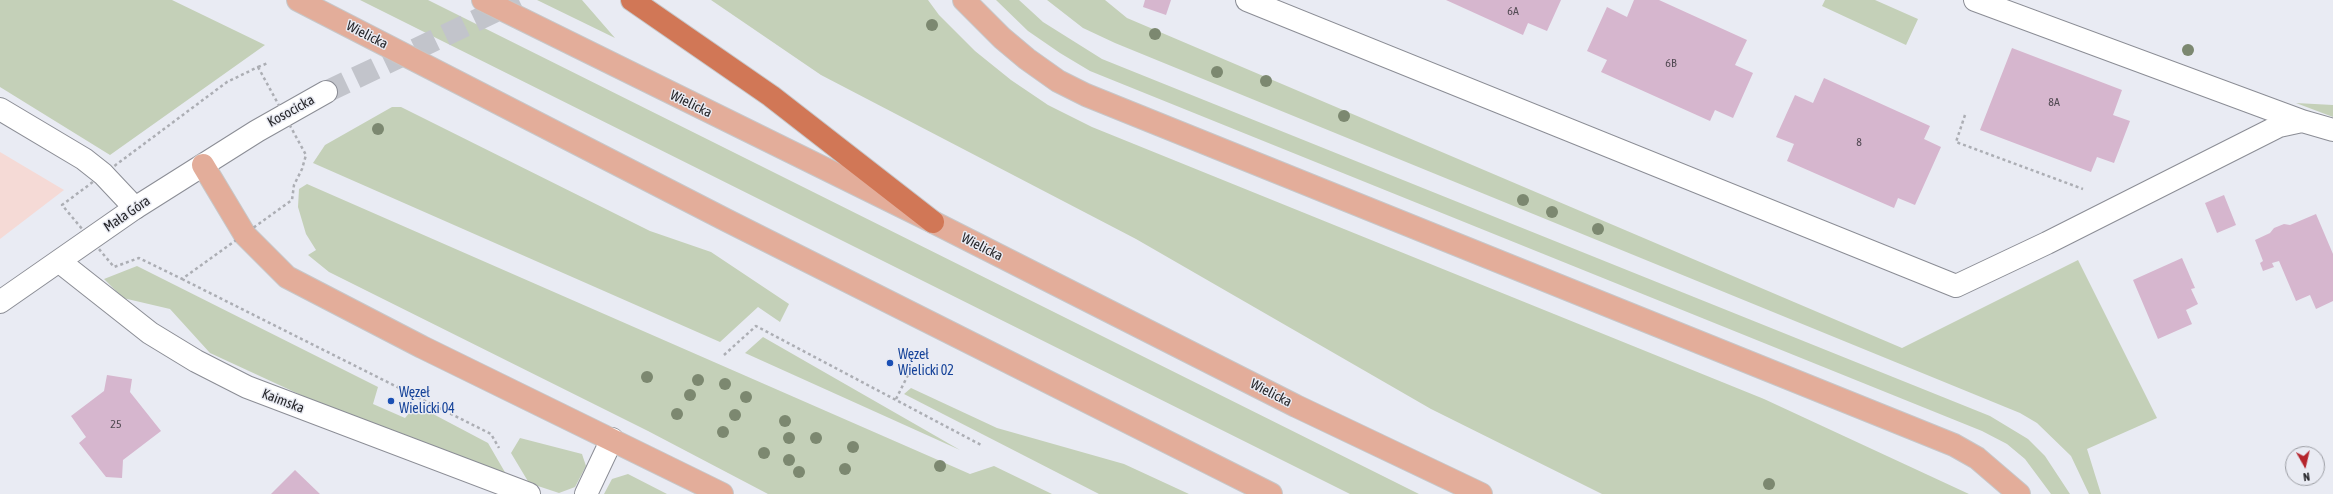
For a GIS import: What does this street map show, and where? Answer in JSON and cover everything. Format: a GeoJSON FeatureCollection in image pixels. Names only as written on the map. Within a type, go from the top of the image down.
{"type":"FeatureCollection","features":[{"type":"Feature","properties":{"kind":"highway"},"geometry":{"type":"LineString","coordinates":[[635,1],[771,96],[933,222]]}},
{"type":"Feature","properties":{"kind":"main road","name":"Wielicka"},"geometry":{"type":"LineString","coordinates":[[298,0],[740,227],[945,328],[1271,494]]}},
{"type":"Feature","properties":{"kind":"main road","name":"Wielicka"},"geometry":{"type":"LineString","coordinates":[[483,0],[933,222],[1296,406],[1481,494]]}},
{"type":"Feature","properties":{"kind":"main road"},"geometry":{"type":"LineString","coordinates":[[964,0],[997,33],[1027,59],[1058,81],[1086,94],[1954,445],[1977,458],[2014,492]]}},
{"type":"Feature","properties":{"kind":"main road"},"geometry":{"type":"LineString","coordinates":[[203,165],[245,235],[287,277],[422,347],[722,494]]}},
{"type":"Feature","properties":{"kind":"street"},"geometry":{"type":"LineString","coordinates":[[1247,0],[1341,40],[1956,286],[2047,243],[2279,126],[2302,121]]}},
{"type":"Feature","properties":{"kind":"street"},"geometry":{"type":"LineString","coordinates":[[1975,0],[2302,121],[2333,130]]}},
{"type":"Feature","properties":{"kind":"street","name":"Kosocicka"},"geometry":{"type":"LineString","coordinates":[[257,131],[326,92]]}},
{"type":"Feature","properties":{"kind":"street"},"geometry":{"type":"LineString","coordinates":[[0,109],[84,159],[103,174],[135,208]]}},
{"type":"Feature","properties":{"kind":"street","name":"Mała Góra"},"geometry":{"type":"LineString","coordinates":[[0,302],[60,262],[90,238],[135,208],[257,131]]}},
{"type":"Feature","properties":{"kind":"street","name":"Kaimska"},"geometry":{"type":"LineString","coordinates":[[60,262],[150,333],[196,361],[247,387],[525,492]]}},
{"type":"Feature","properties":{"kind":"street"},"geometry":{"type":"LineString","coordinates":[[586,494],[612,439]]}},
{"type":"Feature","properties":{"kind":"path"},"geometry":{"type":"LineString","coordinates":[[258,67],[268,63]]}},
{"type":"Feature","properties":{"kind":"path"},"geometry":{"type":"LineString","coordinates":[[1965,115],[1956,142],[2088,190]]}},
{"type":"Feature","properties":{"kind":"path"},"geometry":{"type":"LineString","coordinates":[[182,279],[292,200],[294,185],[302,169]]}},
{"type":"Feature","properties":{"kind":"path"},"geometry":{"type":"LineString","coordinates":[[90,238],[114,267],[139,258],[491,434],[525,492]]}},
{"type":"Feature","properties":{"kind":"path"},"geometry":{"type":"LineString","coordinates":[[724,355],[756,326],[983,446]]}},
{"type":"Feature","properties":{"kind":"path"},"geometry":{"type":"LineString","coordinates":[[896,399],[909,373]]}},
{"type":"Feature","properties":{"kind":"shaded area"},"geometry":{"type":"Polygon","coordinates":[[[0,152],[64,190],[0,239],[0,152]]]}},
{"type":"Feature","properties":{"kind":"green space"},"geometry":{"type":"Polygon","coordinates":[[[0,0],[172,0],[265,45],[110,155],[0,87],[0,0]]]}},
{"type":"Feature","properties":{"kind":"green space"},"geometry":{"type":"Polygon","coordinates":[[[360,0],[428,0],[1419,494],[1350,494],[360,0]]]}},
{"type":"Feature","properties":{"kind":"green space"},"geometry":{"type":"Polygon","coordinates":[[[537,0],[582,0],[615,38],[537,0]]]}},
{"type":"Feature","properties":{"kind":"green space"},"geometry":{"type":"Polygon","coordinates":[[[711,0],[928,0],[939,15],[975,51],[1011,80],[1048,105],[1092,127],[1764,399],[1969,494],[1602,494],[1431,409],[1136,239],[821,75],[711,0]]]}},
{"type":"Feature","properties":{"kind":"green space"},"geometry":{"type":"Polygon","coordinates":[[[996,0],[1019,0],[1043,22],[1102,59],[1990,416],[2028,439],[2045,456],[2070,494],[2051,494],[2025,459],[2007,444],[1982,431],[1090,71],[1028,31],[996,0]]]}},
{"type":"Feature","properties":{"kind":"green space"},"geometry":{"type":"Polygon","coordinates":[[[1047,0],[1105,0],[1127,18],[1902,348],[2078,260],[2157,418],[2087,449],[2101,494],[2089,494],[2071,456],[2037,423],[2020,413],[1115,43],[1083,28],[1047,0]]]}},
{"type":"Feature","properties":{"kind":"green space"},"geometry":{"type":"Polygon","coordinates":[[[1825,0],[1875,0],[1918,19],[1906,45],[1822,6],[1825,0]]]}},
{"type":"Feature","properties":{"kind":"green space"},"geometry":{"type":"Polygon","coordinates":[[[2296,103],[2333,105],[2333,117],[2296,103]]]}},
{"type":"Feature","properties":{"kind":"green space"},"geometry":{"type":"Polygon","coordinates":[[[392,107],[401,107],[650,231],[711,252],[789,304],[780,322],[758,307],[720,342],[313,163],[325,145],[392,107]]]}},
{"type":"Feature","properties":{"kind":"green space"},"geometry":{"type":"Polygon","coordinates":[[[307,184],[970,474],[994,466],[1052,494],[768,494],[648,431],[329,272],[308,255],[316,250],[306,234],[298,207],[299,189],[307,184]]]}},
{"type":"Feature","properties":{"kind":"green space"},"geometry":{"type":"Polygon","coordinates":[[[137,266],[378,387],[373,404],[405,418],[416,405],[488,443],[506,474],[316,402],[210,353],[170,309],[123,298],[104,279],[137,266]]]}},
{"type":"Feature","properties":{"kind":"green space"},"geometry":{"type":"Polygon","coordinates":[[[763,337],[927,431],[960,450],[745,353],[763,337]]]}},
{"type":"Feature","properties":{"kind":"green space"},"geometry":{"type":"Polygon","coordinates":[[[911,388],[997,428],[1124,464],[1189,494],[1099,494],[904,394],[911,388]]]}},
{"type":"Feature","properties":{"kind":"green space"},"geometry":{"type":"Polygon","coordinates":[[[520,438],[582,454],[586,466],[575,487],[559,493],[529,483],[511,453],[520,438]]]}},
{"type":"Feature","properties":{"kind":"green space"},"geometry":{"type":"Polygon","coordinates":[[[628,474],[667,494],[604,494],[612,479],[628,474]]]}},
{"type":"Feature","properties":{"kind":"building"},"geometry":{"type":"Polygon","coordinates":[[[1145,0],[1171,0],[1166,15],[1143,7],[1145,0]]]}},
{"type":"Feature","properties":{"kind":"building"},"geometry":{"type":"Polygon","coordinates":[[[1446,0],[1561,0],[1547,31],[1528,23],[1523,35],[1446,0]]]}},
{"type":"Feature","properties":{"kind":"building"},"geometry":{"type":"Polygon","coordinates":[[[1634,0],[1659,0],[1747,40],[1735,65],[1753,73],[1733,118],[1715,110],[1710,121],[1601,72],[1607,60],[1587,51],[1607,7],[1627,17],[1634,0]]]}},
{"type":"Feature","properties":{"kind":"building"},"geometry":{"type":"Polygon","coordinates":[[[2012,48],[2122,90],[2113,115],[2130,121],[2114,163],[2097,157],[2091,172],[1980,130],[2012,48]]]}},
{"type":"Feature","properties":{"kind":"building"},"geometry":{"type":"Polygon","coordinates":[[[1824,78],[1930,126],[1924,139],[1941,147],[1915,205],[1898,198],[1894,208],[1787,161],[1794,144],[1776,137],[1795,95],[1813,103],[1824,78]]]}},
{"type":"Feature","properties":{"kind":"building"},"geometry":{"type":"Polygon","coordinates":[[[2224,195],[2236,225],[2217,233],[2205,203],[2224,195]]]}},
{"type":"Feature","properties":{"kind":"building"},"geometry":{"type":"Polygon","coordinates":[[[2316,214],[2333,254],[2333,301],[2316,309],[2310,295],[2296,301],[2279,261],[2272,263],[2274,267],[2263,271],[2260,263],[2263,261],[2255,240],[2270,233],[2274,228],[2284,224],[2290,225],[2316,214]]]}},
{"type":"Feature","properties":{"kind":"building"},"geometry":{"type":"Polygon","coordinates":[[[2182,258],[2195,288],[2191,289],[2198,304],[2186,310],[2192,324],[2158,339],[2133,280],[2182,258]]]}},
{"type":"Feature","properties":{"kind":"building"},"geometry":{"type":"Polygon","coordinates":[[[107,375],[132,379],[130,392],[161,431],[123,460],[122,478],[106,477],[79,443],[86,437],[71,416],[104,391],[107,375]]]}},
{"type":"Feature","properties":{"kind":"building"},"geometry":{"type":"Polygon","coordinates":[[[295,470],[320,494],[271,494],[295,470]]]}},
{"type":"Feature","properties":{"kind":"tunnel"},"geometry":{"type":"LineString","coordinates":[[326,92],[519,0]]}},
{"type":"Feature","properties":{"kind":"place","name":"Węzeł Wielicki 02"},"geometry":{"type":"Point","coordinates":[890,363]}},
{"type":"Feature","properties":{"kind":"place","name":"Węzeł Wielicki 04"},"geometry":{"type":"Point","coordinates":[391,401]}}]}
